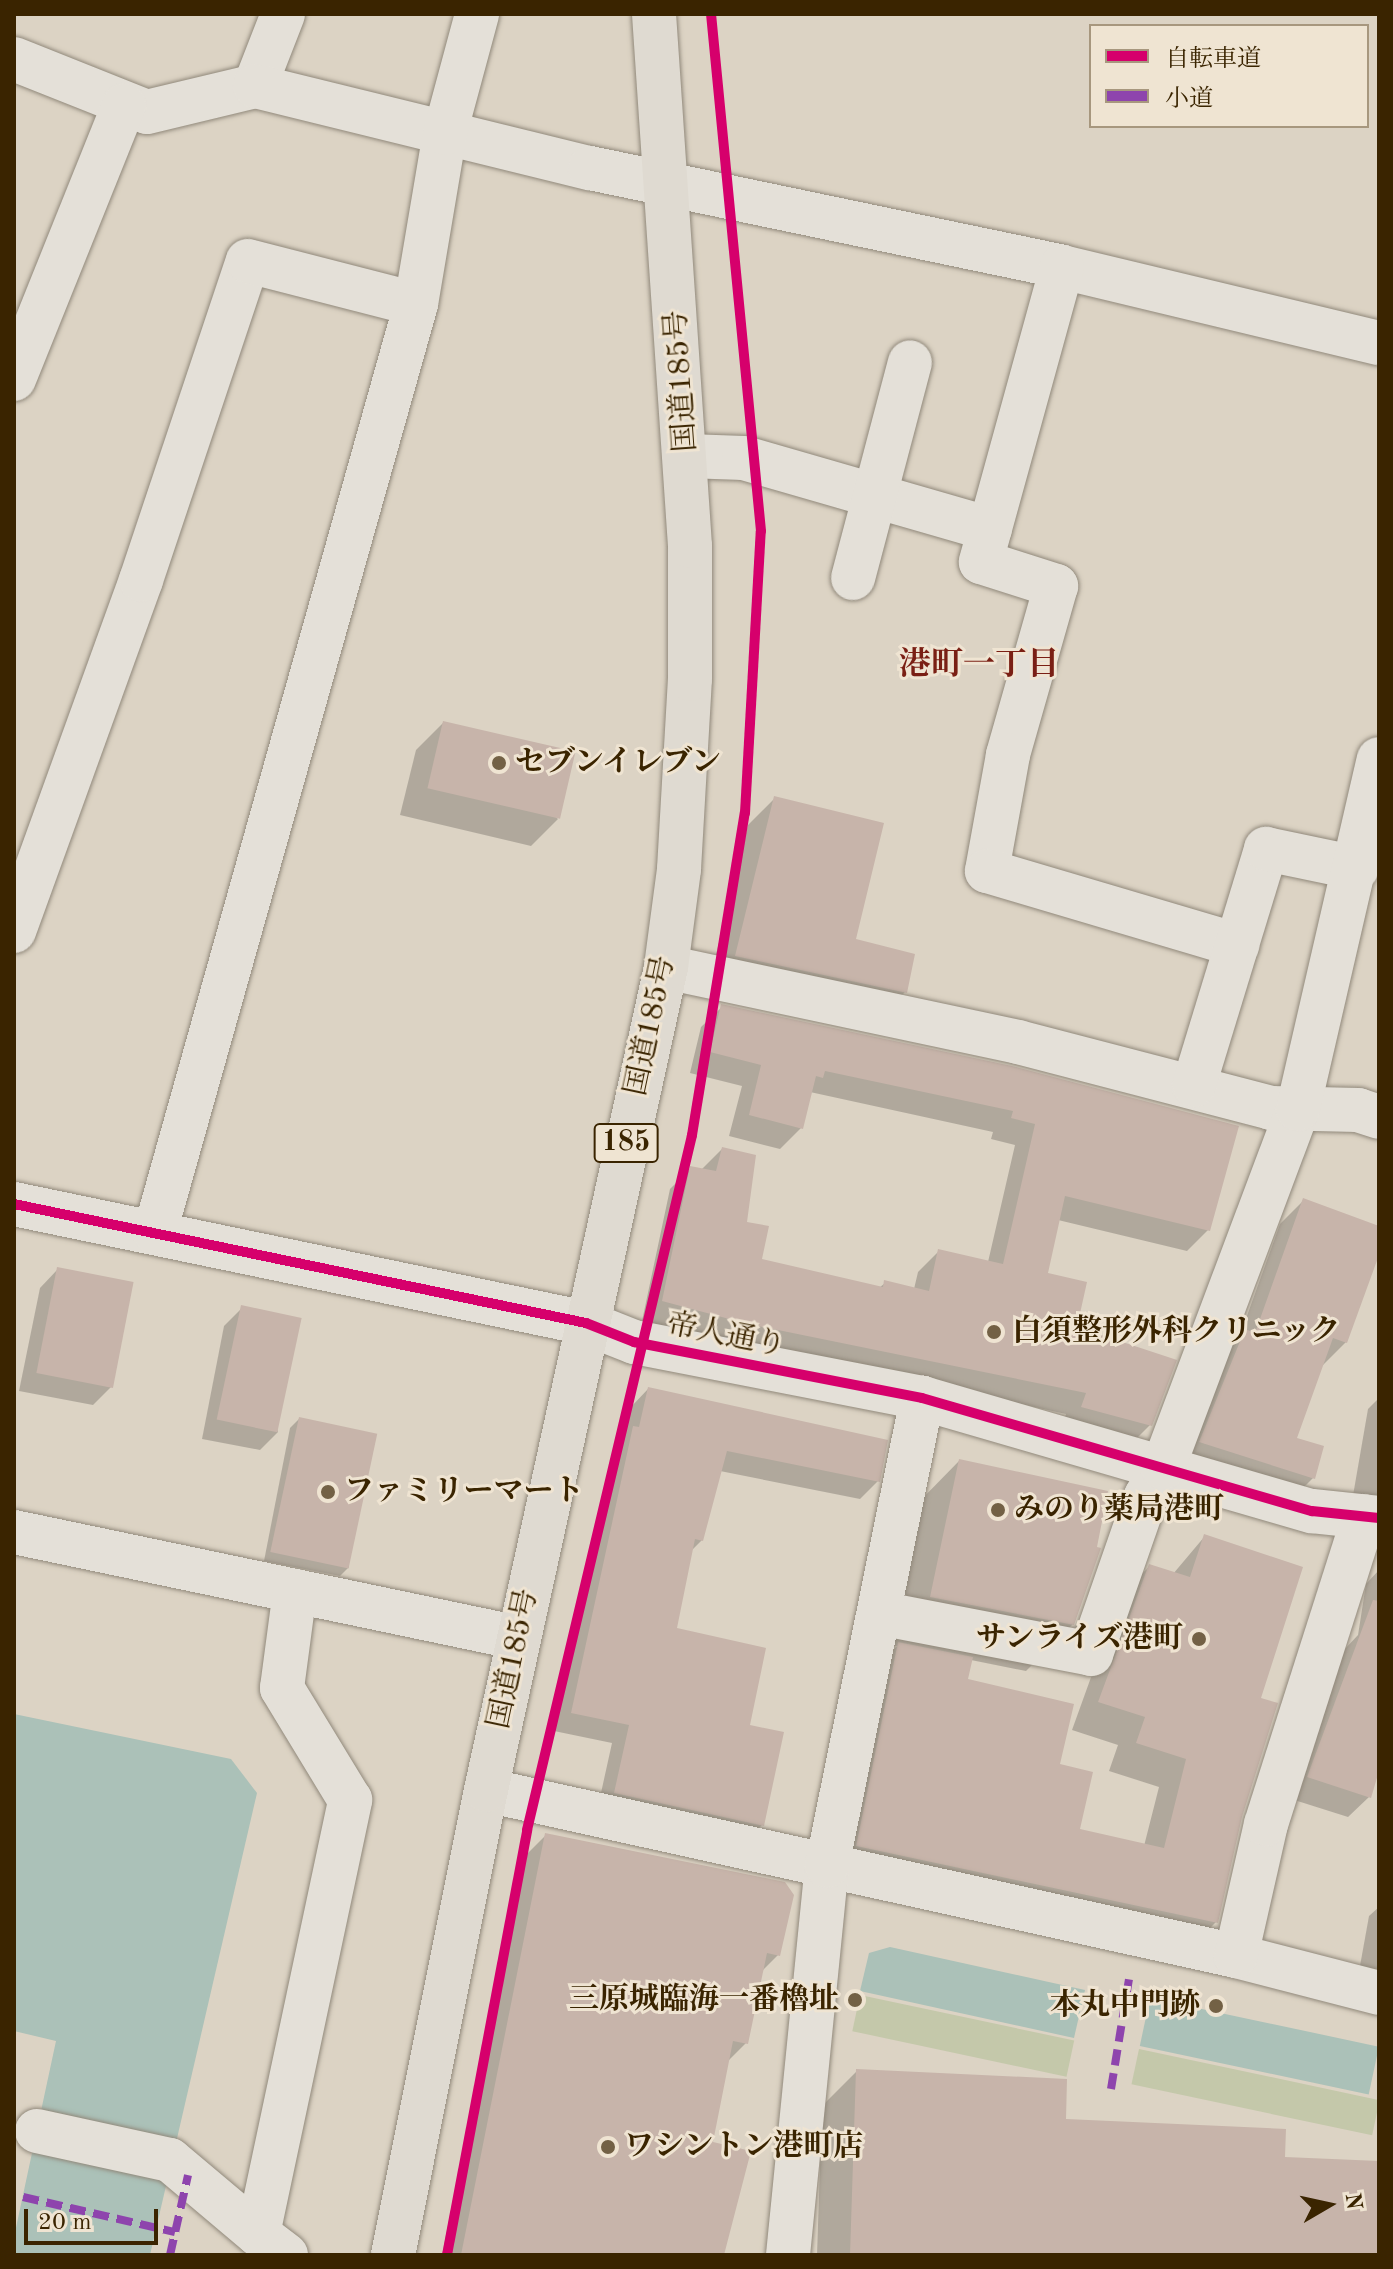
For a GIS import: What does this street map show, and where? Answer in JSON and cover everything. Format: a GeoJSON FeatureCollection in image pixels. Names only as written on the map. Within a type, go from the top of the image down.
{"type":"FeatureCollection","features":[{"type":"Feature","properties":{"kind":"highway","name":"国道185号"},"geometry":{"type":"LineString","coordinates":[[393,2255],[486,1790],[666,967],[687,768],[687,456],[654,14]]}},
{"type":"Feature","properties":{"kind":"street"},"geometry":{"type":"LineString","coordinates":[[255,86],[283,14]]}},
{"type":"Feature","properties":{"kind":"street"},"geometry":{"type":"LineString","coordinates":[[155,1232],[416,304],[445,133],[477,14]]}},
{"type":"Feature","properties":{"kind":"street"},"geometry":{"type":"LineString","coordinates":[[14,59],[147,112],[255,86],[445,133],[1062,267],[1379,343]]}},
{"type":"Feature","properties":{"kind":"street"},"geometry":{"type":"LineString","coordinates":[[14,379],[124,105]]}},
{"type":"Feature","properties":{"kind":"street"},"geometry":{"type":"LineString","coordinates":[[14,931],[248,261],[416,304]]}},
{"type":"Feature","properties":{"kind":"street"},"geometry":{"type":"LineString","coordinates":[[1062,267],[981,562],[1056,586],[1008,755],[987,871],[1237,945]]}},
{"type":"Feature","properties":{"kind":"street"},"geometry":{"type":"LineString","coordinates":[[853,578],[910,362]]}},
{"type":"Feature","properties":{"kind":"street"},"geometry":{"type":"LineString","coordinates":[[687,456],[744,458],[990,529]]}},
{"type":"Feature","properties":{"kind":"street"},"geometry":{"type":"LineString","coordinates":[[879,1613],[1091,1654],[1146,1496],[1163,1468],[1298,1109],[1357,868],[1379,759]]}},
{"type":"Feature","properties":{"kind":"street"},"geometry":{"type":"LineString","coordinates":[[1194,1085],[1266,849],[1357,868]]}},
{"type":"Feature","properties":{"kind":"street"},"geometry":{"type":"LineString","coordinates":[[666,967],[1194,1085],[1271,1108],[1358,1110],[1379,1117]]}},
{"type":"Feature","properties":{"kind":"street","name":"帝人通り"},"geometry":{"type":"LineString","coordinates":[[14,1204],[586,1323],[634,1342],[922,1398],[1312,1511],[1372,1517]]}},
{"type":"Feature","properties":{"kind":"street"},"geometry":{"type":"LineString","coordinates":[[788,2255],[827,1866],[922,1398]]}},
{"type":"Feature","properties":{"kind":"street"},"geometry":{"type":"LineString","coordinates":[[1236,1956],[1266,1824],[1372,1517]]}},
{"type":"Feature","properties":{"kind":"street"},"geometry":{"type":"LineString","coordinates":[[14,1532],[519,1638]]}},
{"type":"Feature","properties":{"kind":"street"},"geometry":{"type":"LineString","coordinates":[[37,2131],[170,2160],[272,2244],[350,1800],[282,1688],[295,1591]]}},
{"type":"Feature","properties":{"kind":"street"},"geometry":{"type":"LineString","coordinates":[[486,1790],[1236,1956],[1379,1993]]}},
{"type":"Feature","properties":{"kind":"green space"},"geometry":{"type":"Polygon","coordinates":[[[860,1995],[1074,2041],[1067,2077],[852,2031],[860,1995]]]}},
{"type":"Feature","properties":{"kind":"green space"},"geometry":{"type":"Polygon","coordinates":[[[1139,2049],[1379,2100],[1372,2135],[1132,2084],[1139,2049]]]}},
{"type":"Feature","properties":{"kind":"shaded area"},"geometry":{"type":"Polygon","coordinates":[[[14,1714],[231,1759],[257,1793],[150,2255],[14,2255],[14,1714]]]}},
{"type":"Feature","properties":{"kind":"shaded area"},"geometry":{"type":"Polygon","coordinates":[[[890,1947],[1085,1990],[1074,2038],[860,1991],[869,1953],[890,1947]]]}},
{"type":"Feature","properties":{"kind":"shaded area"},"geometry":{"type":"Polygon","coordinates":[[[1150,1998],[1379,2047],[1369,2095],[1140,2046],[1150,1998]]]}},
{"type":"Feature","properties":{"kind":"pier"},"geometry":{"type":"Polygon","coordinates":[[[14,2031],[56,2041],[14,2237],[14,2031]]]}},
{"type":"Feature","properties":{"kind":"building"},"geometry":{"type":"Polygon","coordinates":[[[443,721],[576,752],[560,819],[427,788],[443,721]]]}},
{"type":"Feature","properties":{"kind":"building"},"geometry":{"type":"Polygon","coordinates":[[[774,796],[884,823],[856,939],[915,954],[907,993],[735,956],[774,796]]]}},
{"type":"Feature","properties":{"kind":"building"},"geometry":{"type":"Polygon","coordinates":[[[721,1004],[1012,1066],[1239,1126],[1210,1231],[1065,1196],[1048,1273],[1087,1282],[1077,1327],[1177,1360],[1152,1426],[1081,1407],[1086,1393],[748,1324],[662,1301],[690,1166],[716,1171],[722,1147],[756,1155],[747,1222],[769,1226],[762,1259],[883,1287],[884,1280],[929,1291],[938,1249],[1003,1264],[1035,1124],[1011,1118],[1013,1111],[825,1071],[823,1078],[816,1076],[803,1129],[749,1115],[761,1065],[710,1052],[721,1004]]]}},
{"type":"Feature","properties":{"kind":"building"},"geometry":{"type":"Polygon","coordinates":[[[1303,1198],[1379,1226],[1379,1255],[1347,1343],[1333,1338],[1297,1438],[1324,1446],[1315,1479],[1199,1442],[1245,1329],[1255,1333],[1303,1198]]]}},
{"type":"Feature","properties":{"kind":"building"},"geometry":{"type":"Polygon","coordinates":[[[57,1267],[134,1282],[113,1388],[36,1373],[57,1267]]]}},
{"type":"Feature","properties":{"kind":"building"},"geometry":{"type":"Polygon","coordinates":[[[241,1305],[302,1318],[277,1432],[217,1419],[241,1305]]]}},
{"type":"Feature","properties":{"kind":"building"},"geometry":{"type":"Polygon","coordinates":[[[648,1387],[888,1440],[880,1482],[727,1451],[703,1541],[695,1539],[677,1628],[766,1648],[750,1725],[784,1732],[764,1826],[614,1793],[629,1725],[571,1713],[633,1426],[639,1427],[648,1387]]]}},
{"type":"Feature","properties":{"kind":"building"},"geometry":{"type":"Polygon","coordinates":[[[299,1417],[377,1434],[349,1569],[270,1552],[299,1417]]]}},
{"type":"Feature","properties":{"kind":"building"},"geometry":{"type":"Polygon","coordinates":[[[959,1459],[1108,1491],[1097,1547],[1101,1548],[1074,1625],[930,1597],[959,1459]]]}},
{"type":"Feature","properties":{"kind":"building"},"geometry":{"type":"Polygon","coordinates":[[[1204,1534],[1303,1567],[1261,1698],[1278,1703],[1242,1817],[1218,1923],[856,1846],[898,1642],[973,1657],[968,1679],[1074,1704],[1060,1764],[1093,1772],[1080,1829],[1164,1848],[1186,1759],[1136,1743],[1145,1717],[1098,1702],[1149,1564],[1190,1577],[1204,1534]]]}},
{"type":"Feature","properties":{"kind":"building"},"geometry":{"type":"Polygon","coordinates":[[[1373,1600],[1379,1601],[1379,1771],[1371,1798],[1307,1777],[1373,1600]]]}},
{"type":"Feature","properties":{"kind":"building"},"geometry":{"type":"Polygon","coordinates":[[[545,1833],[785,1882],[794,1895],[780,1956],[767,1953],[748,2044],[733,2041],[713,2142],[751,2151],[724,2255],[461,2255],[545,1833]]]}},
{"type":"Feature","properties":{"kind":"building"},"geometry":{"type":"Polygon","coordinates":[[[856,2069],[1067,2079],[1066,2119],[1286,2129],[1285,2157],[1379,2161],[1379,2255],[850,2255],[856,2069]]]}},
{"type":"Feature","properties":{"kind":"marked path"},"geometry":{"type":"LineString","coordinates":[[1111,2089],[1129,1979]]}},
{"type":"Feature","properties":{"kind":"marked path"},"geometry":{"type":"LineString","coordinates":[[170,2255],[188,2175]]}},
{"type":"Feature","properties":{"kind":"marked path"},"geometry":{"type":"LineString","coordinates":[[23,2197],[175,2232]]}},
{"type":"Feature","properties":{"kind":"cycle path"},"geometry":{"type":"LineString","coordinates":[[447,2255],[527,1830],[692,1135],[745,813],[761,531],[711,14]]}},
{"type":"Feature","properties":{"kind":"cycle path"},"geometry":{"type":"LineString","coordinates":[[14,1204],[586,1323],[634,1342],[922,1398],[1312,1511],[1379,1518]]}},
{"type":"Feature","properties":{"kind":"place","name":"セブンイレブン"},"geometry":{"type":"Point","coordinates":[499,763]}},
{"type":"Feature","properties":{"kind":"place","name":"白須整形外科クリニック"},"geometry":{"type":"Point","coordinates":[994,1332]}},
{"type":"Feature","properties":{"kind":"place","name":"ファミリーマート"},"geometry":{"type":"Point","coordinates":[328,1492]}},
{"type":"Feature","properties":{"kind":"place","name":"みのり薬局港町"},"geometry":{"type":"Point","coordinates":[998,1510]}},
{"type":"Feature","properties":{"kind":"place","name":"サンライズ港町"},"geometry":{"type":"Point","coordinates":[1199,1639]}},
{"type":"Feature","properties":{"kind":"place","name":"三原城臨海一番櫓址"},"geometry":{"type":"Point","coordinates":[855,2000]}},
{"type":"Feature","properties":{"kind":"place","name":"本丸中門跡"},"geometry":{"type":"Point","coordinates":[1216,2006]}},
{"type":"Feature","properties":{"kind":"place","name":"ワシントン港町店"},"geometry":{"type":"Point","coordinates":[608,2147]}},
{"type":"Feature","properties":{"kind":"district","name":"港町一丁目"},"geometry":{"type":"Point","coordinates":[979,666]}}]}
